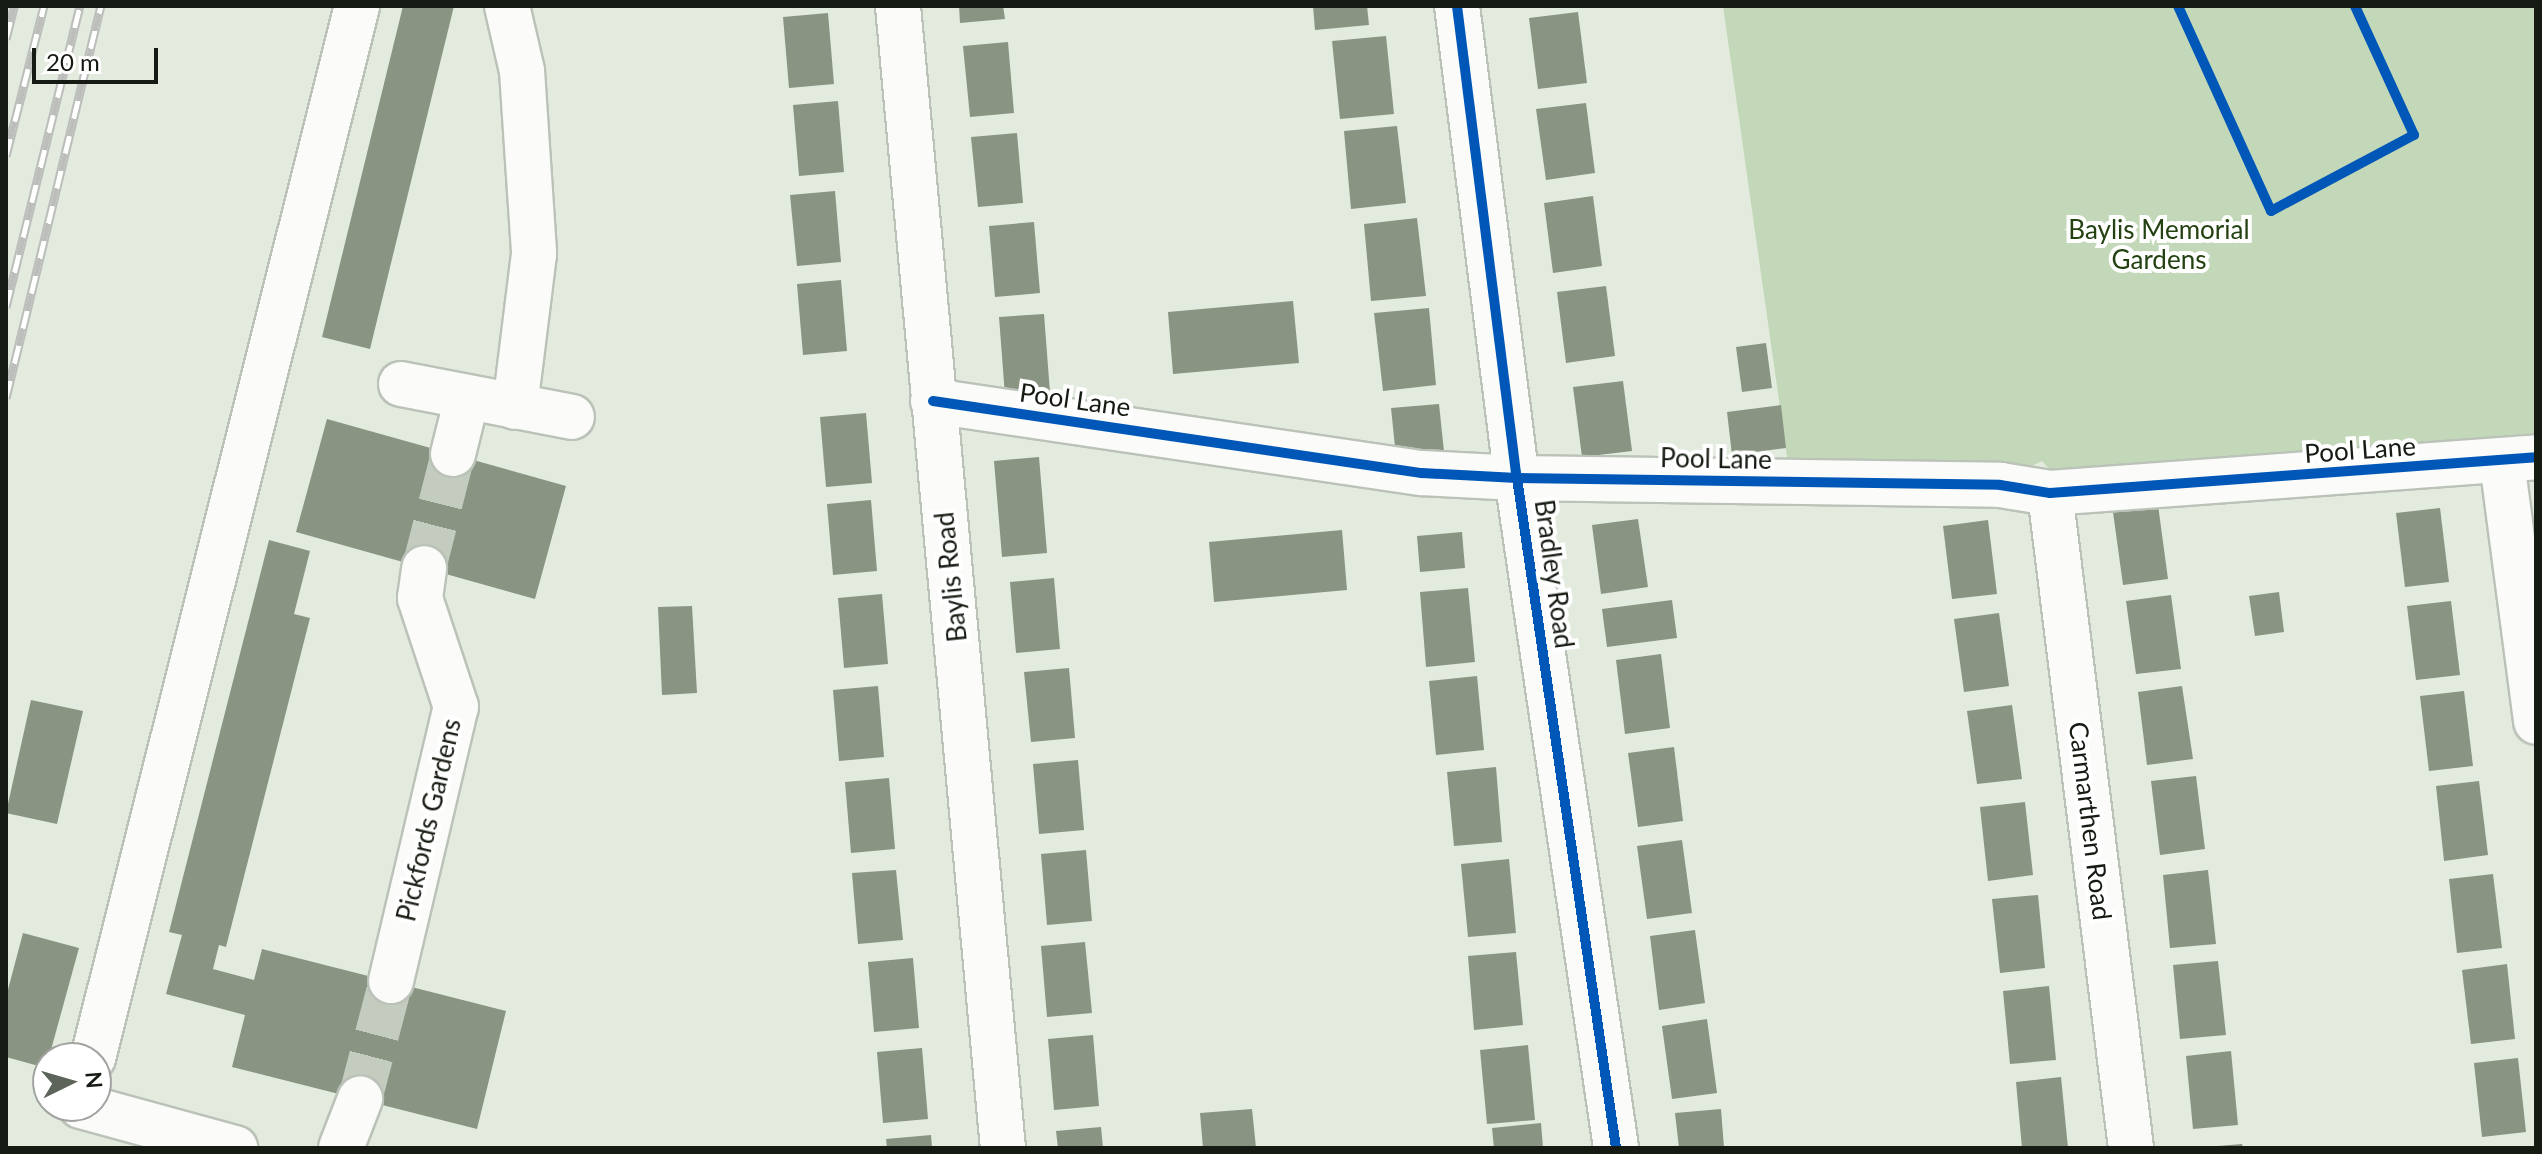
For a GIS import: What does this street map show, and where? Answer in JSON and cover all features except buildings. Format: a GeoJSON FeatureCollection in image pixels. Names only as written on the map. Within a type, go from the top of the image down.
{"type":"FeatureCollection","features":[{"type":"Feature","properties":{"kind":"street"},"geometry":{"type":"LineString","coordinates":[[97,1042],[357,6]]}},
{"type":"Feature","properties":{"kind":"street"},"geometry":{"type":"LineString","coordinates":[[507,6],[522,71],[534,254],[515,407]]}},
{"type":"Feature","properties":{"kind":"street","name":"Baylis Road"},"geometry":{"type":"LineString","coordinates":[[898,6],[1003,1148]]}},
{"type":"Feature","properties":{"kind":"street","name":"Bradley Road"},"geometry":{"type":"LineString","coordinates":[[1457,6],[1517,478],[1616,1148]]}},
{"type":"Feature","properties":{"kind":"street"},"geometry":{"type":"LineString","coordinates":[[401,384],[572,417]]}},
{"type":"Feature","properties":{"kind":"street"},"geometry":{"type":"LineString","coordinates":[[453,454],[467,398]]}},
{"type":"Feature","properties":{"kind":"street","name":"Pool Lane"},"geometry":{"type":"LineString","coordinates":[[933,401],[1422,473],[1517,478],[2000,485],[2050,493],[2519,460]]}},
{"type":"Feature","properties":{"kind":"street"},"geometry":{"type":"LineString","coordinates":[[2519,460],[2536,722]]}},
{"type":"Feature","properties":{"kind":"street","name":"Carmarthen Road"},"geometry":{"type":"LineString","coordinates":[[2050,493],[2131,1148]]}},
{"type":"Feature","properties":{"kind":"street","name":"Pickfords Gardens"},"geometry":{"type":"LineString","coordinates":[[391,981],[456,707],[420,598],[424,568]]}},
{"type":"Feature","properties":{"kind":"street"},"geometry":{"type":"LineString","coordinates":[[341,1148],[360,1099]]}},
{"type":"Feature","properties":{"kind":"street"},"geometry":{"type":"LineString","coordinates":[[112,1115],[235,1148]]}},
{"type":"Feature","properties":{"kind":"green space","name":"Baylis Memorial Gardens"},"geometry":{"type":"Polygon","coordinates":[[[1723,6],[2536,6],[2536,448],[2064,486],[2042,461],[1993,485],[1790,478],[1723,6]]]}},
{"type":"Feature","properties":{"kind":"tunnel"},"geometry":{"type":"LineString","coordinates":[[424,568],[453,454]]}},
{"type":"Feature","properties":{"kind":"tunnel"},"geometry":{"type":"LineString","coordinates":[[360,1099],[391,981]]}},
{"type":"Feature","properties":{"kind":"railway"},"geometry":{"type":"LineString","coordinates":[[6,39],[14,6]]}},
{"type":"Feature","properties":{"kind":"railway"},"geometry":{"type":"LineString","coordinates":[[6,156],[44,6]]}},
{"type":"Feature","properties":{"kind":"railway"},"geometry":{"type":"LineString","coordinates":[[6,307],[80,6]]}},
{"type":"Feature","properties":{"kind":"railway"},"geometry":{"type":"LineString","coordinates":[[6,398],[101,6]]}},
{"type":"Feature","properties":{"kind":"cycle path"},"geometry":{"type":"LineString","coordinates":[[1457,6],[1517,478],[1616,1148]]}},
{"type":"Feature","properties":{"kind":"cycle path"},"geometry":{"type":"LineString","coordinates":[[2178,6],[2271,211],[2414,135],[2355,6]]}},
{"type":"Feature","properties":{"kind":"cycle path"},"geometry":{"type":"LineString","coordinates":[[933,401],[1422,473],[1517,478],[2000,485],[2050,493],[2536,457]]}}]}
